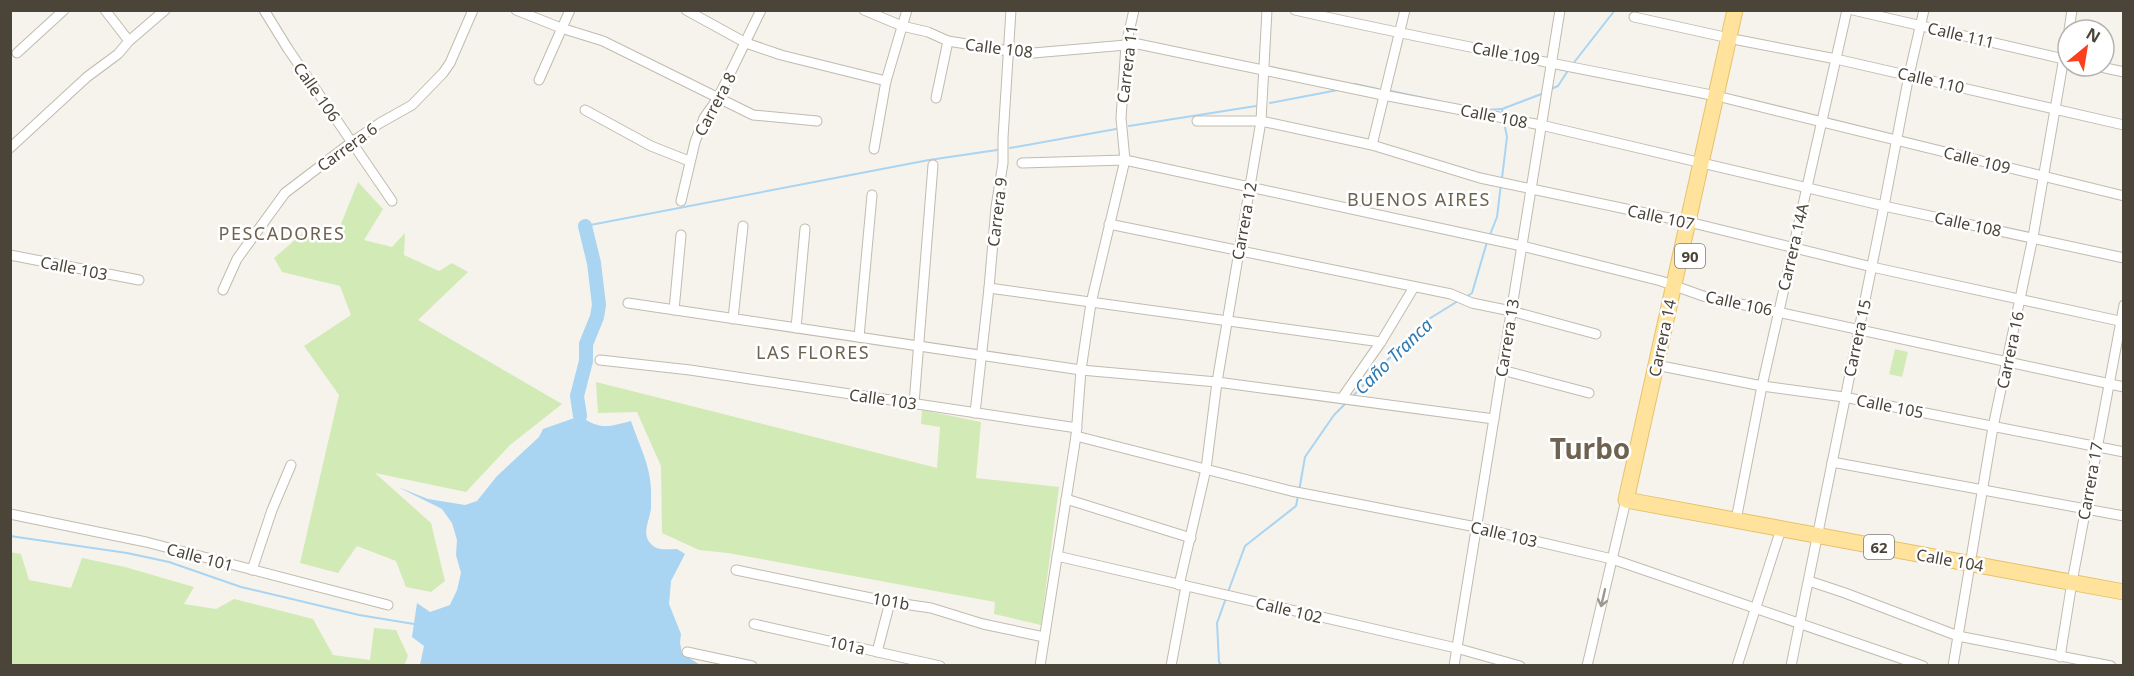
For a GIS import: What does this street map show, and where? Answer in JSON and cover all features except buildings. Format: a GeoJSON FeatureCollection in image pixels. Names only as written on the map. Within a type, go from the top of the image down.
{"type":"FeatureCollection","features":[{"type":"Feature","properties":{"kind":"main road","name":"Carrera 14"},"geometry":{"type":"LineString","coordinates":[[1734,39],[1735,10]]}},
{"type":"Feature","properties":{"kind":"main road","name":"Carrera 14"},"geometry":{"type":"LineString","coordinates":[[1631,501],[1734,39],[1745,10]]}},
{"type":"Feature","properties":{"kind":"main road","name":"Calle 104"},"geometry":{"type":"LineString","coordinates":[[1631,501],[2124,592]]}},
{"type":"Feature","properties":{"kind":"street"},"geometry":{"type":"LineString","coordinates":[[17,53],[64,10]]}},
{"type":"Feature","properties":{"kind":"street"},"geometry":{"type":"LineString","coordinates":[[105,10],[129,41]]}},
{"type":"Feature","properties":{"kind":"street"},"geometry":{"type":"LineString","coordinates":[[10,148],[69,92],[118,54],[129,41],[165,10]]}},
{"type":"Feature","properties":{"kind":"street","name":"Calle 106"},"geometry":{"type":"LineString","coordinates":[[264,10],[392,201]]}},
{"type":"Feature","properties":{"kind":"street","name":"Carrera 6"},"geometry":{"type":"LineString","coordinates":[[223,290],[237,260],[285,192],[352,142],[412,105],[443,73],[450,63],[473,10]]}},
{"type":"Feature","properties":{"kind":"street"},"geometry":{"type":"LineString","coordinates":[[516,10],[561,28],[603,41],[753,115],[818,121]]}},
{"type":"Feature","properties":{"kind":"street"},"geometry":{"type":"LineString","coordinates":[[538,80],[570,10]]}},
{"type":"Feature","properties":{"kind":"street"},"geometry":{"type":"LineString","coordinates":[[686,10],[746,44],[886,81]]}},
{"type":"Feature","properties":{"kind":"street","name":"Carrera 8"},"geometry":{"type":"LineString","coordinates":[[681,201],[690,161],[704,118],[718,98],[761,10]]}},
{"type":"Feature","properties":{"kind":"street","name":"Calle 108"},"geometry":{"type":"LineString","coordinates":[[864,10],[902,26],[928,32],[948,41],[1009,51],[1033,53],[1138,44],[1383,96],[1541,125],[1884,206],[2124,258]]}},
{"type":"Feature","properties":{"kind":"street"},"geometry":{"type":"LineString","coordinates":[[874,149],[886,81],[907,10]]}},
{"type":"Feature","properties":{"kind":"street","name":"Carrera 9"},"geometry":{"type":"LineString","coordinates":[[975,413],[996,207],[1004,163],[1003,138],[1011,10]]}},
{"type":"Feature","properties":{"kind":"street","name":"Carrera 11"},"geometry":{"type":"LineString","coordinates":[[1125,160],[1121,118],[1126,45],[1134,10]]}},
{"type":"Feature","properties":{"kind":"street"},"geometry":{"type":"LineString","coordinates":[[1264,69],[1267,10]]}},
{"type":"Feature","properties":{"kind":"street","name":"Calle 109"},"geometry":{"type":"LineString","coordinates":[[1295,10],[1400,34],[1566,64],[1721,97],[2124,196]]}},
{"type":"Feature","properties":{"kind":"street"},"geometry":{"type":"LineString","coordinates":[[1372,145],[1405,10]]}},
{"type":"Feature","properties":{"kind":"street","name":"Carrera 13"},"geometry":{"type":"LineString","coordinates":[[1454,666],[1560,10]]}},
{"type":"Feature","properties":{"kind":"street","name":"Carrera 14A"},"geometry":{"type":"LineString","coordinates":[[1736,520],[1778,311],[1847,10]]}},
{"type":"Feature","properties":{"kind":"street","name":"Calle 111"},"geometry":{"type":"LineString","coordinates":[[1853,10],[2056,57]]}},
{"type":"Feature","properties":{"kind":"street","name":"Carrera 15"},"geometry":{"type":"LineString","coordinates":[[1791,666],[1924,10]]}},
{"type":"Feature","properties":{"kind":"street","name":"Calle 110"},"geometry":{"type":"LineString","coordinates":[[1634,17],[1909,75],[2124,126]]}},
{"type":"Feature","properties":{"kind":"street"},"geometry":{"type":"LineString","coordinates":[[936,98],[948,41]]}},
{"type":"Feature","properties":{"kind":"street","name":"Carrera 12"},"geometry":{"type":"LineString","coordinates":[[1183,585],[1206,469],[1217,382],[1262,121],[1264,69]]}},
{"type":"Feature","properties":{"kind":"street","name":"Carrera 16"},"geometry":{"type":"LineString","coordinates":[[1953,666],[1993,427],[2021,299],[2062,78]]}},
{"type":"Feature","properties":{"kind":"street"},"geometry":{"type":"LineString","coordinates":[[585,110],[651,146],[690,161]]}},
{"type":"Feature","properties":{"kind":"street","name":"Calle 107"},"geometry":{"type":"LineString","coordinates":[[1197,121],[1262,121],[1372,145],[1497,182],[1693,223],[1872,267],[2122,322]]}},
{"type":"Feature","properties":{"kind":"street"},"geometry":{"type":"LineString","coordinates":[[1040,666],[1076,432],[1081,370],[1091,303],[1125,160]]}},
{"type":"Feature","properties":{"kind":"street","name":"Calle 106"},"geometry":{"type":"LineString","coordinates":[[1022,163],[1125,160],[1522,246],[1678,287],[1702,296],[2124,387]]}},
{"type":"Feature","properties":{"kind":"street"},"geometry":{"type":"LineString","coordinates":[[914,404],[933,165]]}},
{"type":"Feature","properties":{"kind":"street"},"geometry":{"type":"LineString","coordinates":[[859,337],[872,195]]}},
{"type":"Feature","properties":{"kind":"street"},"geometry":{"type":"LineString","coordinates":[[1108,224],[1451,294],[1472,303],[1596,334]]}},
{"type":"Feature","properties":{"kind":"street"},"geometry":{"type":"LineString","coordinates":[[733,319],[743,226]]}},
{"type":"Feature","properties":{"kind":"street"},"geometry":{"type":"LineString","coordinates":[[796,328],[805,230]]}},
{"type":"Feature","properties":{"kind":"street"},"geometry":{"type":"LineString","coordinates":[[674,310],[681,235]]}},
{"type":"Feature","properties":{"kind":"street","name":"Calle 103"},"geometry":{"type":"LineString","coordinates":[[10,255],[138,280]]}},
{"type":"Feature","properties":{"kind":"street"},"geometry":{"type":"LineString","coordinates":[[1344,398],[1414,287]]}},
{"type":"Feature","properties":{"kind":"street"},"geometry":{"type":"LineString","coordinates":[[989,288],[1381,342]]}},
{"type":"Feature","properties":{"kind":"street"},"geometry":{"type":"LineString","coordinates":[[628,303],[1081,370],[1217,382],[1494,419]]}},
{"type":"Feature","properties":{"kind":"street","name":"Carrera 17"},"geometry":{"type":"LineString","coordinates":[[2060,657],[2085,509],[2124,305]]}},
{"type":"Feature","properties":{"kind":"street","name":"Calle 103"},"geometry":{"type":"LineString","coordinates":[[600,360],[690,370],[975,413],[1076,432],[1291,491],[1476,527],[1612,559],[1923,666]]}},
{"type":"Feature","properties":{"kind":"street","name":"Calle 105"},"geometry":{"type":"LineString","coordinates":[[1660,366],[1762,386],[1844,398],[2124,452]]}},
{"type":"Feature","properties":{"kind":"street"},"geometry":{"type":"LineString","coordinates":[[1502,370],[1589,393]]}},
{"type":"Feature","properties":{"kind":"street"},"geometry":{"type":"LineString","coordinates":[[1832,462],[2124,516]]}},
{"type":"Feature","properties":{"kind":"street"},"geometry":{"type":"LineString","coordinates":[[252,570],[272,510],[291,465]]}},
{"type":"Feature","properties":{"kind":"street"},"geometry":{"type":"LineString","coordinates":[[1066,500],[1191,538]]}},
{"type":"Feature","properties":{"kind":"street","name":"Carrera 14"},"geometry":{"type":"LineString","coordinates":[[1587,666],[1612,559],[1631,501]]}},
{"type":"Feature","properties":{"kind":"street","name":"Calle 101"},"geometry":{"type":"LineString","coordinates":[[10,514],[146,542],[388,605]]}},
{"type":"Feature","properties":{"kind":"street"},"geometry":{"type":"LineString","coordinates":[[1737,666],[1781,529]]}},
{"type":"Feature","properties":{"kind":"street","name":"Calle 102"},"geometry":{"type":"LineString","coordinates":[[1057,556],[1456,648],[1520,666]]}},
{"type":"Feature","properties":{"kind":"street","name":"101b"},"geometry":{"type":"LineString","coordinates":[[736,570],[890,602],[931,608],[984,624],[1044,637]]}},
{"type":"Feature","properties":{"kind":"street"},"geometry":{"type":"LineString","coordinates":[[1809,581],[1958,636],[2111,666]]}},
{"type":"Feature","properties":{"kind":"street"},"geometry":{"type":"LineString","coordinates":[[1172,666],[1183,585]]}},
{"type":"Feature","properties":{"kind":"street"},"geometry":{"type":"LineString","coordinates":[[877,652],[890,602]]}},
{"type":"Feature","properties":{"kind":"street","name":"101a"},"geometry":{"type":"LineString","coordinates":[[754,624],[940,666]]}},
{"type":"Feature","properties":{"kind":"street"},"geometry":{"type":"LineString","coordinates":[[687,652],[752,666]]}},
{"type":"Feature","properties":{"kind":"green space"},"geometry":{"type":"Polygon","coordinates":[[[358,182],[383,209],[364,240],[392,247],[405,233],[404,255],[439,271],[452,263],[468,272],[418,320],[562,404],[510,445],[466,492],[375,473],[431,523],[445,581],[431,592],[406,587],[396,561],[357,546],[338,573],[300,563],[339,395],[304,346],[351,315],[340,286],[282,272],[274,258],[302,234],[334,241],[358,182]]]}},
{"type":"Feature","properties":{"kind":"green space"},"geometry":{"type":"Polygon","coordinates":[[[1895,349],[1908,352],[1902,377],[1889,374],[1895,349]]]}},
{"type":"Feature","properties":{"kind":"green space"},"geometry":{"type":"Polygon","coordinates":[[[596,382],[937,468],[940,427],[921,424],[922,410],[981,422],[976,478],[1059,487],[1041,625],[994,614],[995,602],[728,553],[699,550],[662,533],[661,466],[637,412],[598,413],[596,382]]]}},
{"type":"Feature","properties":{"kind":"green space"},"geometry":{"type":"Polygon","coordinates":[[[10,552],[21,554],[29,580],[71,588],[82,558],[125,567],[194,587],[184,604],[216,609],[234,599],[313,619],[333,655],[370,660],[374,628],[396,630],[408,656],[404,666],[11,665],[10,552]]]}},
{"type":"Feature","properties":{"kind":"water"},"geometry":{"type":"Polygon","coordinates":[[[580,416],[593,424],[604,426],[631,421],[650,480],[651,508],[646,528],[648,540],[657,548],[677,549],[685,554],[671,581],[669,604],[681,634],[682,653],[700,665],[420,665],[424,646],[412,637],[417,603],[430,612],[450,605],[461,573],[456,555],[457,540],[452,523],[442,509],[398,487],[428,499],[465,505],[477,501],[497,476],[539,437],[543,429],[580,416]]]}},
{"type":"Feature","properties":{"kind":"waterway","name":"Caño Tranca"},"geometry":{"type":"LineString","coordinates":[[1572,65],[1615,10]]}},
{"type":"Feature","properties":{"kind":"waterway","name":"Caño Tranca"},"geometry":{"type":"LineString","coordinates":[[1551,89],[1558,86],[1569,69]]}},
{"type":"Feature","properties":{"kind":"waterway"},"geometry":{"type":"LineString","coordinates":[[1352,85],[1378,89]]}},
{"type":"Feature","properties":{"kind":"waterway"},"geometry":{"type":"LineString","coordinates":[[1270,103],[1338,90]]}},
{"type":"Feature","properties":{"kind":"waterway"},"geometry":{"type":"LineString","coordinates":[[1391,91],[1438,101]]}},
{"type":"Feature","properties":{"kind":"waterway","name":"Caño Tranca"},"geometry":{"type":"LineString","coordinates":[[1503,116],[1502,109],[1544,93]]}},
{"type":"Feature","properties":{"kind":"waterway"},"geometry":{"type":"LineString","coordinates":[[1129,126],[1256,106]]}},
{"type":"Feature","properties":{"kind":"waterway"},"geometry":{"type":"LineString","coordinates":[[1484,110],[1502,109]]}},
{"type":"Feature","properties":{"kind":"waterway","name":"Caño Tranca"},"geometry":{"type":"LineString","coordinates":[[1502,178],[1507,137],[1504,122]]}},
{"type":"Feature","properties":{"kind":"waterway"},"geometry":{"type":"LineString","coordinates":[[1010,148],[1116,129]]}},
{"type":"Feature","properties":{"kind":"waterway"},"geometry":{"type":"LineString","coordinates":[[585,226],[929,160],[997,150]]}},
{"type":"Feature","properties":{"kind":"waterway","name":"Caño Tranca"},"geometry":{"type":"LineString","coordinates":[[1489,237],[1497,217],[1501,184]]}},
{"type":"Feature","properties":{"kind":"waterway"},"geometry":{"type":"LineString","coordinates":[[580,416],[577,396],[586,361],[586,344],[597,317],[599,305],[594,263],[585,226]]}},
{"type":"Feature","properties":{"kind":"waterway","name":"Caño Tranca"},"geometry":{"type":"LineString","coordinates":[[1466,297],[1472,293],[1487,242]]}},
{"type":"Feature","properties":{"kind":"waterway","name":"Caño Tranca"},"geometry":{"type":"LineString","coordinates":[[1352,397],[1424,322],[1458,301]]}},
{"type":"Feature","properties":{"kind":"waterway","name":"Caño Tranca"},"geometry":{"type":"LineString","coordinates":[[1299,491],[1305,457],[1334,415],[1346,403]]}},
{"type":"Feature","properties":{"kind":"waterway","name":"Caño Tranca"},"geometry":{"type":"LineString","coordinates":[[1228,592],[1245,546],[1296,506],[1298,496]]}},
{"type":"Feature","properties":{"kind":"waterway"},"geometry":{"type":"LineString","coordinates":[[10,536],[127,553],[169,562],[241,587],[359,615],[414,624]]}},
{"type":"Feature","properties":{"kind":"waterway","name":"Caño Tranca"},"geometry":{"type":"LineString","coordinates":[[1222,666],[1219,662],[1217,623],[1226,598]]}},
{"type":"Feature","properties":{"kind":"district","name":"BUENOS AIRES"},"geometry":{"type":"Point","coordinates":[1419,199]}},
{"type":"Feature","properties":{"kind":"district","name":"PESCADORES"},"geometry":{"type":"Point","coordinates":[282,233]}},
{"type":"Feature","properties":{"kind":"district","name":"LAS FLORES"},"geometry":{"type":"Point","coordinates":[813,352]}},
{"type":"Feature","properties":{"kind":"district","name":"Turbo"},"geometry":{"type":"Point","coordinates":[1590,448]}}]}
